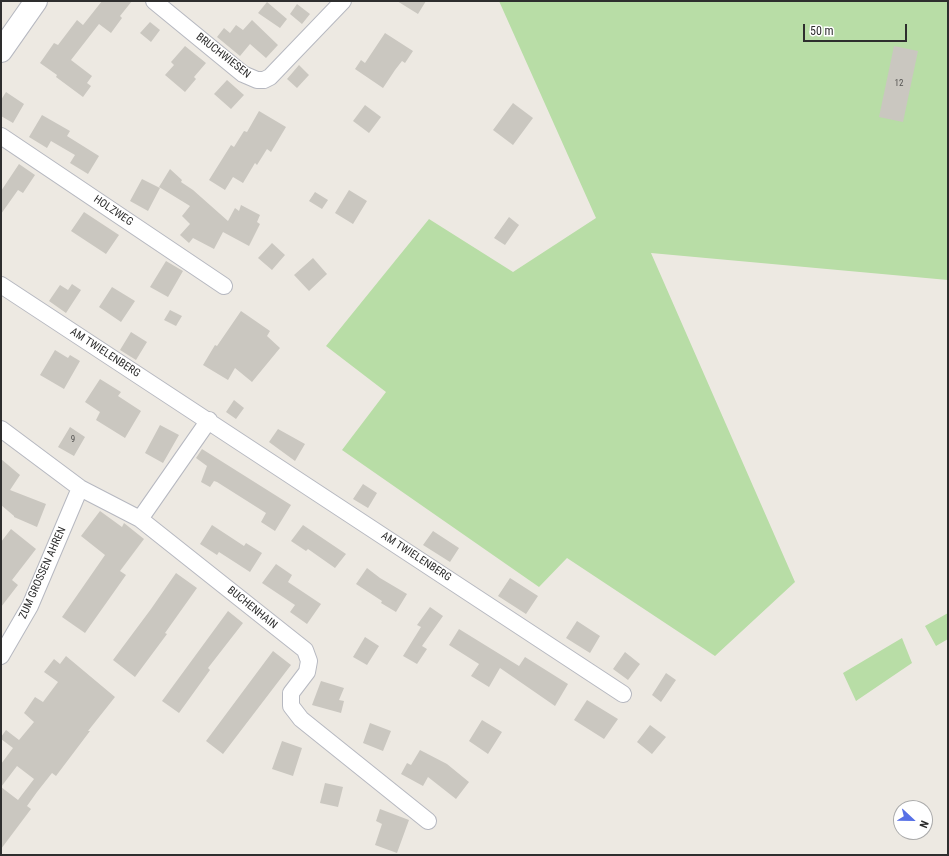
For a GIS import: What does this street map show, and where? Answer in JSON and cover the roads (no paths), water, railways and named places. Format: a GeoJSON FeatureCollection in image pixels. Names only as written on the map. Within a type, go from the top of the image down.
{"type":"FeatureCollection","features":[{"type":"Feature","properties":{"kind":"main road"},"geometry":{"type":"LineString","coordinates":[[1,51],[36,1]]}},
{"type":"Feature","properties":{"kind":"street","name":"BRUCHWIESEN"},"geometry":{"type":"LineString","coordinates":[[154,1],[243,74],[257,80],[264,80],[270,77],[343,1]]}},
{"type":"Feature","properties":{"kind":"street","name":"HOLZWEG"},"geometry":{"type":"LineString","coordinates":[[1,136],[224,286]]}},
{"type":"Feature","properties":{"kind":"street","name":"AM TWIELENBERG"},"geometry":{"type":"LineString","coordinates":[[1,285],[209,420],[623,694]]}},
{"type":"Feature","properties":{"kind":"street"},"geometry":{"type":"LineString","coordinates":[[140,519],[209,420]]}},
{"type":"Feature","properties":{"kind":"street","name":"BUCHENHAIN"},"geometry":{"type":"LineString","coordinates":[[1,429],[80,488],[140,519],[304,650],[309,661],[307,672],[291,693],[291,706],[301,719],[428,821]]}},
{"type":"Feature","properties":{"kind":"street","name":"ZUM GROSSEN AHREN"},"geometry":{"type":"LineString","coordinates":[[1,656],[30,606],[80,488]]}}]}
